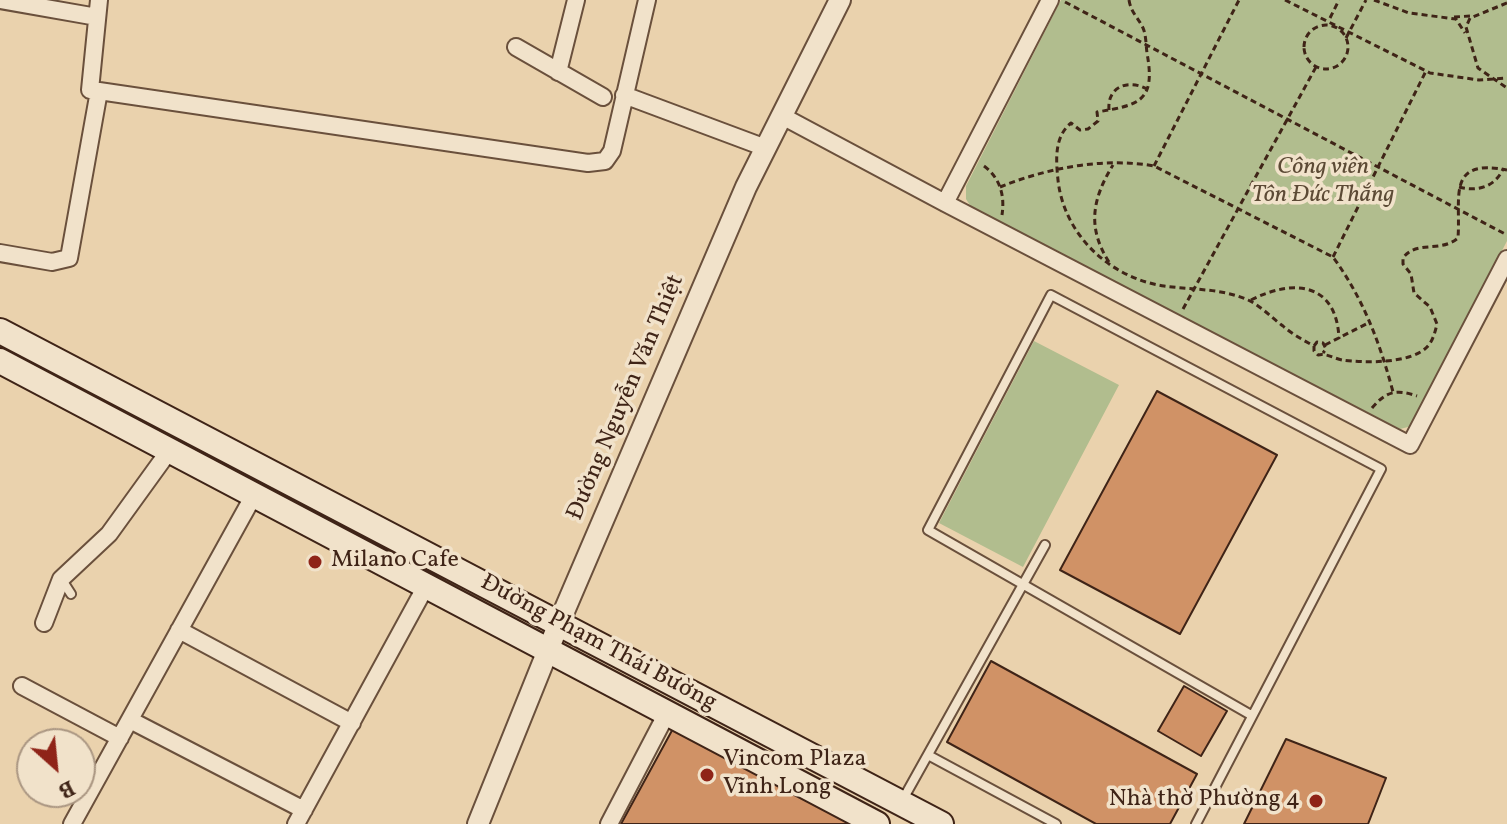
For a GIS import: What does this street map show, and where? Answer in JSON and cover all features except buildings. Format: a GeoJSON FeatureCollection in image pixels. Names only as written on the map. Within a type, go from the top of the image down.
{"type":"FeatureCollection","features":[{"type":"Feature","properties":{"kind":"main road","name":"Đường Phạm Thái Bường"},"geometry":{"type":"LineString","coordinates":[[0,331],[941,824]]}},
{"type":"Feature","properties":{"kind":"main road","name":"Đường Phạm Thái Bường"},"geometry":{"type":"LineString","coordinates":[[0,361],[877,824]]}},
{"type":"Feature","properties":{"kind":"main road"},"geometry":{"type":"LineString","coordinates":[[254,495],[269,471]]}},
{"type":"Feature","properties":{"kind":"street"},"geometry":{"type":"LineString","coordinates":[[0,0],[98,8],[90,90],[588,163],[605,161],[612,151],[647,0]]}},
{"type":"Feature","properties":{"kind":"street"},"geometry":{"type":"LineString","coordinates":[[558,72],[576,0]]}},
{"type":"Feature","properties":{"kind":"street","name":"Đường Nguyễn Văn Thiệt"},"geometry":{"type":"LineString","coordinates":[[478,824],[559,623],[746,187],[840,0]]}},
{"type":"Feature","properties":{"kind":"street"},"geometry":{"type":"LineString","coordinates":[[945,203],[1050,0]]}},
{"type":"Feature","properties":{"kind":"street"},"geometry":{"type":"LineString","coordinates":[[516,47],[603,97]]}},
{"type":"Feature","properties":{"kind":"street"},"geometry":{"type":"LineString","coordinates":[[0,253],[14,258],[52,262],[69,258],[99,91]]}},
{"type":"Feature","properties":{"kind":"street"},"geometry":{"type":"LineString","coordinates":[[624,95],[766,148]]}},
{"type":"Feature","properties":{"kind":"street"},"geometry":{"type":"LineString","coordinates":[[782,116],[1410,445],[1507,259]]}},
{"type":"Feature","properties":{"kind":"street"},"geometry":{"type":"LineString","coordinates":[[44,623],[61,579],[109,534],[169,451]]}},
{"type":"Feature","properties":{"kind":"street"},"geometry":{"type":"LineString","coordinates":[[72,824],[254,495]]}},
{"type":"Feature","properties":{"kind":"street"},"geometry":{"type":"LineString","coordinates":[[130,720],[300,817],[426,586]]}},
{"type":"Feature","properties":{"kind":"street"},"geometry":{"type":"LineString","coordinates":[[179,630],[352,723]]}},
{"type":"Feature","properties":{"kind":"street"},"geometry":{"type":"LineString","coordinates":[[22,686],[120,738]]}},
{"type":"Feature","properties":{"kind":"street"},"geometry":{"type":"LineString","coordinates":[[609,824],[667,713]]}},
{"type":"Feature","properties":{"kind":"lane"},"geometry":{"type":"LineString","coordinates":[[1196,824],[1381,469],[1051,295],[928,530],[1251,715]]}},
{"type":"Feature","properties":{"kind":"lane"},"geometry":{"type":"LineString","coordinates":[[901,802],[1045,545]]}},
{"type":"Feature","properties":{"kind":"lane"},"geometry":{"type":"LineString","coordinates":[[61,579],[71,594]]}},
{"type":"Feature","properties":{"kind":"lane"},"geometry":{"type":"LineString","coordinates":[[928,755],[1037,820],[1056,824]]}},
{"type":"Feature","properties":{"kind":"path"},"geometry":{"type":"LineString","coordinates":[[1061,0],[1507,235]]}},
{"type":"Feature","properties":{"kind":"path"},"geometry":{"type":"LineString","coordinates":[[1129,0],[1135,19],[1143,28],[1150,78],[1147,89],[1135,104],[1097,112],[1098,121],[1088,129],[1080,130],[1071,123],[1058,145],[1063,199],[1080,237],[1088,248],[1111,265],[1149,282],[1215,290],[1250,301],[1294,335],[1314,346]]}},
{"type":"Feature","properties":{"kind":"path"},"geometry":{"type":"LineString","coordinates":[[1154,166],[1239,0]]}},
{"type":"Feature","properties":{"kind":"path"},"geometry":{"type":"LineString","coordinates":[[1285,0],[1426,71],[1479,80],[1507,78]]}},
{"type":"Feature","properties":{"kind":"path"},"geometry":{"type":"LineString","coordinates":[[1326,25],[1340,30],[1346,38],[1348,49],[1343,62],[1330,69],[1316,67],[1306,57],[1305,42],[1313,30],[1326,25],[1339,0]]}},
{"type":"Feature","properties":{"kind":"path"},"geometry":{"type":"LineString","coordinates":[[1346,38],[1366,0]]}},
{"type":"Feature","properties":{"kind":"path"},"geometry":{"type":"LineString","coordinates":[[1374,0],[1409,13],[1449,17],[1478,15]]}},
{"type":"Feature","properties":{"kind":"path"},"geometry":{"type":"LineString","coordinates":[[1469,44],[1466,23],[1470,18],[1507,3]]}},
{"type":"Feature","properties":{"kind":"path"},"geometry":{"type":"LineString","coordinates":[[1449,17],[1460,23],[1478,68],[1507,88]]}},
{"type":"Feature","properties":{"kind":"path"},"geometry":{"type":"LineString","coordinates":[[1175,323],[1316,67]]}},
{"type":"Feature","properties":{"kind":"path"},"geometry":{"type":"LineString","coordinates":[[1333,257],[1426,71]]}},
{"type":"Feature","properties":{"kind":"path"},"geometry":{"type":"LineString","coordinates":[[1110,111],[1108,103],[1117,88],[1133,84],[1147,89]]}},
{"type":"Feature","properties":{"kind":"path"},"geometry":{"type":"LineString","coordinates":[[969,156],[994,174],[1000,187],[1004,205],[995,229]]}},
{"type":"Feature","properties":{"kind":"path"},"geometry":{"type":"LineString","coordinates":[[1000,187],[1035,174],[1058,170],[1131,162],[1154,166],[1333,257],[1351,281],[1370,322],[1393,392]]}},
{"type":"Feature","properties":{"kind":"path"},"geometry":{"type":"LineString","coordinates":[[1111,265],[1097,239],[1095,216],[1096,200],[1115,163]]}},
{"type":"Feature","properties":{"kind":"path"},"geometry":{"type":"LineString","coordinates":[[1314,346],[1315,352],[1351,361],[1414,356],[1424,350],[1437,324],[1434,314],[1414,293],[1411,274],[1403,264],[1403,258],[1413,249],[1451,244],[1458,238],[1459,187],[1466,175],[1486,166],[1505,170],[1487,186],[1473,190],[1459,187]]}},
{"type":"Feature","properties":{"kind":"path"},"geometry":{"type":"LineString","coordinates":[[1250,301],[1283,287],[1321,295],[1336,312],[1339,339]]}},
{"type":"Feature","properties":{"kind":"path"},"geometry":{"type":"LineString","coordinates":[[1314,346],[1319,342],[1325,345],[1339,339],[1370,322]]}},
{"type":"Feature","properties":{"kind":"path"},"geometry":{"type":"LineString","coordinates":[[1323,353],[1325,345]]}},
{"type":"Feature","properties":{"kind":"path"},"geometry":{"type":"LineString","coordinates":[[1364,421],[1378,401],[1393,392],[1405,392],[1431,404]]}},
{"type":"Feature","properties":{"kind":"green space","name":"Công viên Tôn Đức Thắng"},"geometry":{"type":"Polygon","coordinates":[[[1061,0],[1507,0],[1507,241],[1412,426],[1400,429],[973,210],[966,199],[966,186],[1061,0]]]}},
{"type":"Feature","properties":{"kind":"green space"},"geometry":{"type":"Polygon","coordinates":[[[1034,341],[1119,385],[1023,567],[939,523],[1034,341]]]}},
{"type":"Feature","properties":{"kind":"place","name":"Milano Cafe"},"geometry":{"type":"Point","coordinates":[315,562]}},
{"type":"Feature","properties":{"kind":"place","name":"Vincom Plaza Vĩnh Long"},"geometry":{"type":"Point","coordinates":[707,775]}},
{"type":"Feature","properties":{"kind":"place","name":"Nhà thờ Phường 4"},"geometry":{"type":"Point","coordinates":[1316,801]}}]}
